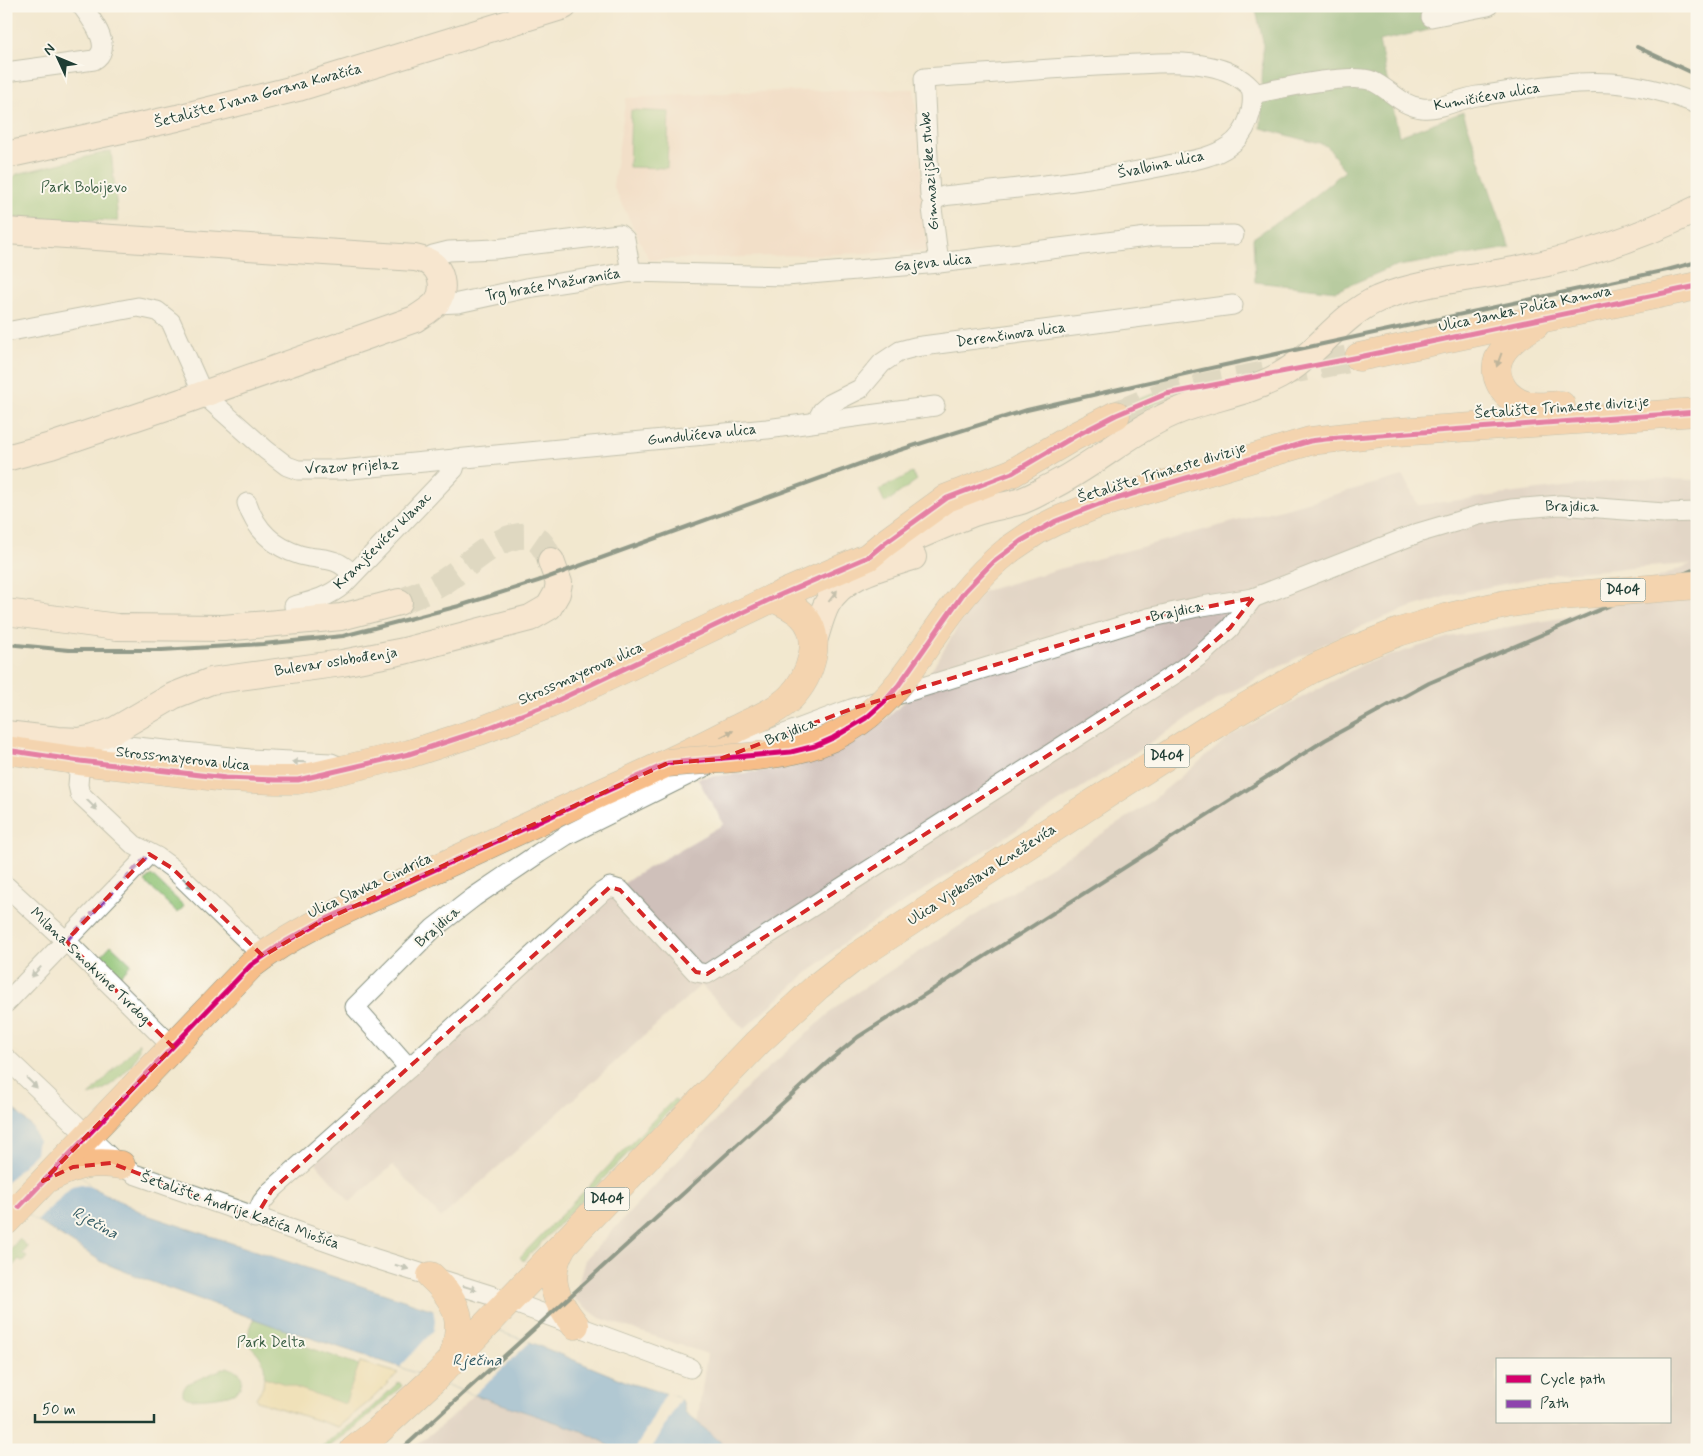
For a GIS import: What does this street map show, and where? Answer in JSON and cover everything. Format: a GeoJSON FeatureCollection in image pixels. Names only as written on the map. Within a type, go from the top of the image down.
{"type":"FeatureCollection","features":[{"type":"Feature","properties":{"kind":"main road","name":"Ulica Janka Polića Kamova"},"geometry":{"type":"LineString","coordinates":[[1359,357],[1697,286]]}},
{"type":"Feature","properties":{"kind":"main road"},"geometry":{"type":"LineString","coordinates":[[1547,318],[1515,337],[1498,356],[1496,362],[1497,374],[1503,389],[1513,399],[1526,405],[1544,406],[1697,396]]}},
{"type":"Feature","properties":{"kind":"main road","name":"Šetalište Trinaeste divizije"},"geometry":{"type":"LineString","coordinates":[[668,764],[791,752],[815,746],[850,729],[866,718],[898,686],[965,591],[992,563],[1032,533],[1056,520],[1099,504],[1310,441],[1374,434],[1697,412]]}},
{"type":"Feature","properties":{"kind":"main road","name":"Strossmayerova ulica"},"geometry":{"type":"LineString","coordinates":[[6,750],[80,751],[226,778],[298,780],[409,754],[480,731],[550,704],[773,598],[868,557],[947,498],[1012,473],[1075,436],[1116,415]]}},
{"type":"Feature","properties":{"kind":"main road","name":"Ulica Vjekoslava Kneževića"},"geometry":{"type":"LineString","coordinates":[[509,1301],[757,1043],[818,986],[875,944],[1216,724],[1312,669],[1351,651],[1445,618],[1506,604],[1550,597],[1697,585]]}},
{"type":"Feature","properties":{"kind":"main road"},"geometry":{"type":"LineString","coordinates":[[773,598],[794,608],[804,616],[814,641]]}},
{"type":"Feature","properties":{"kind":"main road","name":"Ulica Slavka Cindrića"},"geometry":{"type":"LineString","coordinates":[[12,1214],[43,1181],[69,1163],[87,1135],[251,965],[263,956],[320,922],[668,764],[777,708],[791,696],[803,679],[812,658],[814,641]]}},
{"type":"Feature","properties":{"kind":"main road"},"geometry":{"type":"LineString","coordinates":[[69,1163],[95,1162],[121,1165]]}},
{"type":"Feature","properties":{"kind":"main road"},"geometry":{"type":"LineString","coordinates":[[564,1244],[556,1256],[553,1268],[553,1281],[557,1299],[575,1325]]}},
{"type":"Feature","properties":{"kind":"main road"},"geometry":{"type":"LineString","coordinates":[[431,1276],[452,1298],[458,1317],[459,1338],[452,1360]]}},
{"type":"Feature","properties":{"kind":"main road","name":"D404"},"geometry":{"type":"LineString","coordinates":[[354,1450],[378,1431],[433,1380],[509,1301]]}},
{"type":"Feature","properties":{"kind":"street"},"geometry":{"type":"LineString","coordinates":[[6,72],[94,60],[99,57],[102,53],[101,35],[82,6]]}},
{"type":"Feature","properties":{"kind":"street","name":"Šetalište Ivana Gorana Kovačića"},"geometry":{"type":"LineString","coordinates":[[6,155],[177,118],[298,88],[564,6]]}},
{"type":"Feature","properties":{"kind":"street"},"geometry":{"type":"LineString","coordinates":[[1431,17],[1488,6]]}},
{"type":"Feature","properties":{"kind":"street","name":"Gimnazijske stube"},"geometry":{"type":"LineString","coordinates":[[939,263],[932,208],[934,200],[930,196],[924,78],[1172,63],[1207,66],[1232,74],[1247,84],[1253,94]]}},
{"type":"Feature","properties":{"kind":"street","name":"Kumičićeva ulica"},"geometry":{"type":"LineString","coordinates":[[1253,94],[1324,81],[1361,79],[1374,82],[1408,104],[1421,108],[1436,108],[1469,98],[1577,83],[1613,84],[1650,89],[1678,96],[1697,104]]}},
{"type":"Feature","properties":{"kind":"street","name":"Švalbina ulica"},"geometry":{"type":"LineString","coordinates":[[934,200],[944,196],[1133,172],[1206,157],[1221,151],[1238,139],[1244,130],[1250,114],[1253,94]]}},
{"type":"Feature","properties":{"kind":"street"},"geometry":{"type":"LineString","coordinates":[[868,557],[975,513],[1019,501],[1051,487],[1156,421],[1202,402],[1250,388],[1282,374],[1362,308],[1381,298],[1450,280],[1568,258],[1627,240],[1697,209]]}},
{"type":"Feature","properties":{"kind":"street"},"geometry":{"type":"LineString","coordinates":[[6,232],[415,258],[427,261],[436,269],[442,286],[441,294],[436,304],[415,319],[51,446],[6,458]]}},
{"type":"Feature","properties":{"kind":"street","name":"Trg braće Mažuranića"},"geometry":{"type":"LineString","coordinates":[[427,261],[433,255],[468,249],[495,249],[619,234],[625,239],[631,272],[527,288],[458,302],[436,304]]}},
{"type":"Feature","properties":{"kind":"street","name":"Gajeva ulica"},"geometry":{"type":"LineString","coordinates":[[631,272],[786,276],[939,263],[1155,236],[1234,235]]}},
{"type":"Feature","properties":{"kind":"street","name":"Derenčinova ulica"},"geometry":{"type":"LineString","coordinates":[[816,422],[830,404],[860,389],[888,358],[915,347],[1234,305]]}},
{"type":"Feature","properties":{"kind":"street"},"geometry":{"type":"LineString","coordinates":[[6,332],[138,307],[149,308],[157,311],[171,322],[203,394]]}},
{"type":"Feature","properties":{"kind":"street","name":"Vrazov prijelaz"},"geometry":{"type":"LineString","coordinates":[[203,394],[266,450],[287,466],[298,470],[341,470],[463,458]]}},
{"type":"Feature","properties":{"kind":"street","name":"Gundulićeva ulica"},"geometry":{"type":"LineString","coordinates":[[463,458],[694,436],[935,406]]}},
{"type":"Feature","properties":{"kind":"street","name":"Kranjčevićev klanac"},"geometry":{"type":"LineString","coordinates":[[294,606],[319,600],[337,590],[463,458]]}},
{"type":"Feature","properties":{"kind":"street"},"geometry":{"type":"LineString","coordinates":[[814,641],[827,605],[844,584],[856,576],[921,554],[983,527],[1001,516],[1019,501]]}},
{"type":"Feature","properties":{"kind":"street"},"geometry":{"type":"LineString","coordinates":[[247,503],[251,516],[257,526],[278,545],[298,554],[330,560],[344,565],[352,574]]}},
{"type":"Feature","properties":{"kind":"street","name":"Brajdica"},"geometry":{"type":"LineString","coordinates":[[409,1068],[355,1007],[434,928],[474,897],[567,835],[716,761],[851,709],[1148,618],[1202,606],[1253,598],[1418,533],[1479,515],[1511,509],[1560,505],[1664,513],[1697,512]]}},
{"type":"Feature","properties":{"kind":"street","name":"Bulevar oslobođenja"},"geometry":{"type":"LineString","coordinates":[[6,734],[58,740],[80,751],[105,734],[173,696],[211,681],[369,658],[404,651],[530,618],[549,607],[557,594],[559,583],[551,561]]}},
{"type":"Feature","properties":{"kind":"street"},"geometry":{"type":"LineString","coordinates":[[255,1218],[262,1202],[272,1190],[601,893],[610,887],[620,890],[696,972],[707,974],[1181,670],[1202,654],[1230,628],[1253,598]]}},
{"type":"Feature","properties":{"kind":"street"},"geometry":{"type":"LineString","coordinates":[[6,612],[116,627],[224,628],[341,617],[399,602]]}},
{"type":"Feature","properties":{"kind":"street"},"geometry":{"type":"LineString","coordinates":[[136,717],[137,735],[145,749]]}},
{"type":"Feature","properties":{"kind":"street"},"geometry":{"type":"LineString","coordinates":[[263,956],[172,868],[157,857],[134,845],[80,794],[78,785],[80,751],[145,749],[250,759],[330,763],[346,770]]}},
{"type":"Feature","properties":{"kind":"street"},"geometry":{"type":"LineString","coordinates":[[6,1002],[149,854]]}},
{"type":"Feature","properties":{"kind":"street","name":"Milana Smokvine Tvrdog"},"geometry":{"type":"LineString","coordinates":[[6,886],[66,941],[173,1047]]}},
{"type":"Feature","properties":{"kind":"street","name":"Šetalište Andrije Kačića Miošića"},"geometry":{"type":"LineString","coordinates":[[6,1058],[87,1135],[134,1174],[255,1218],[509,1301],[690,1368]]}},
{"type":"Feature","properties":{"kind":"highlighted area"},"geometry":{"type":"Polygon","coordinates":[[[1253,598],[1230,628],[1181,670],[707,974],[696,972],[620,890],[610,887],[272,1190],[255,1218],[111,1163],[73,1167],[43,1181],[173,1047],[66,941],[149,854],[172,868],[263,956],[320,922],[668,763],[720,759],[851,709],[1148,618],[1253,598]]]}},
{"type":"Feature","properties":{"kind":"shaded area"},"geometry":{"type":"Polygon","coordinates":[[[914,89],[928,251],[649,260],[613,186],[626,98],[744,92],[914,89]]]}},
{"type":"Feature","properties":{"kind":"shaded area"},"geometry":{"type":"Polygon","coordinates":[[[1403,476],[1418,505],[1636,478],[1697,480],[1697,1450],[730,1450],[697,1423],[707,1354],[600,1318],[574,1299],[585,1260],[748,1086],[842,1002],[1145,806],[1232,735],[1364,664],[1449,637],[1561,618],[1691,564],[1559,573],[1454,594],[1403,610],[1352,630],[1221,697],[850,938],[744,1029],[701,985],[441,1218],[393,1165],[350,1202],[314,1161],[612,892],[636,875],[724,824],[697,778],[789,768],[826,755],[857,740],[884,721],[923,684],[968,610],[984,591],[1403,476]]]}},
{"type":"Feature","properties":{"kind":"shaded area"},"geometry":{"type":"Polygon","coordinates":[[[474,1395],[582,1431],[604,1442],[614,1450],[410,1450],[451,1418],[474,1395]]]}},
{"type":"Feature","properties":{"kind":"green space"},"geometry":{"type":"Polygon","coordinates":[[[1255,6],[1424,6],[1429,30],[1379,41],[1399,136],[1463,112],[1510,248],[1392,267],[1336,291],[1255,282],[1253,238],[1304,204],[1345,171],[1327,146],[1261,128],[1263,41],[1255,6]]]}},
{"type":"Feature","properties":{"kind":"green space"},"geometry":{"type":"Polygon","coordinates":[[[631,110],[669,112],[667,168],[629,167],[631,110]]]}},
{"type":"Feature","properties":{"kind":"green space","name":"Park Bobijevo"},"geometry":{"type":"Polygon","coordinates":[[[111,151],[118,221],[14,218],[6,215],[6,184],[17,174],[111,151]]]}},
{"type":"Feature","properties":{"kind":"green space"},"geometry":{"type":"Polygon","coordinates":[[[1203,383],[1150,406],[1121,422],[1115,407],[1150,395],[1203,383]]]}},
{"type":"Feature","properties":{"kind":"green space"},"geometry":{"type":"Polygon","coordinates":[[[912,473],[917,480],[885,503],[879,490],[912,473]]]}},
{"type":"Feature","properties":{"kind":"green space"},"geometry":{"type":"Polygon","coordinates":[[[151,875],[184,906],[178,913],[145,882],[151,875]]]}},
{"type":"Feature","properties":{"kind":"green space"},"geometry":{"type":"Polygon","coordinates":[[[111,945],[131,964],[120,976],[100,957],[111,945]]]}},
{"type":"Feature","properties":{"kind":"green space"},"geometry":{"type":"Polygon","coordinates":[[[139,1043],[135,1059],[122,1075],[105,1089],[89,1096],[139,1043]]]}},
{"type":"Feature","properties":{"kind":"green space"},"geometry":{"type":"Polygon","coordinates":[[[673,1100],[677,1101],[677,1103],[523,1261],[520,1257],[673,1100]]]}},
{"type":"Feature","properties":{"kind":"green space"},"geometry":{"type":"Polygon","coordinates":[[[19,1239],[28,1247],[22,1254],[27,1257],[23,1262],[19,1259],[8,1271],[12,1275],[6,1282],[6,1255],[19,1239]]]}},
{"type":"Feature","properties":{"kind":"green space","name":"Park Delta"},"geometry":{"type":"Polygon","coordinates":[[[254,1319],[292,1332],[290,1341],[359,1365],[345,1405],[264,1377],[264,1366],[260,1357],[245,1342],[254,1319]]]}},
{"type":"Feature","properties":{"kind":"green space"},"geometry":{"type":"Polygon","coordinates":[[[227,1367],[239,1372],[242,1379],[240,1388],[234,1393],[192,1399],[183,1395],[183,1390],[187,1384],[227,1367]]]}},
{"type":"Feature","properties":{"kind":"green space"},"geometry":{"type":"Polygon","coordinates":[[[399,1382],[402,1386],[353,1429],[325,1450],[317,1450],[360,1418],[399,1382]]]}},
{"type":"Feature","properties":{"kind":"sand"},"geometry":{"type":"Polygon","coordinates":[[[360,1362],[398,1373],[371,1400],[338,1427],[257,1401],[256,1398],[263,1387],[264,1377],[345,1404],[360,1362]]]}},
{"type":"Feature","properties":{"kind":"water","name":"Rječina"},"geometry":{"type":"Polygon","coordinates":[[[6,1101],[92,1187],[147,1215],[530,1342],[632,1384],[675,1396],[683,1402],[685,1412],[730,1450],[614,1450],[604,1442],[582,1431],[466,1392],[400,1367],[277,1327],[104,1263],[37,1221],[6,1197],[6,1101]]]}},
{"type":"Feature","properties":{"kind":"pier"},"geometry":{"type":"Polygon","coordinates":[[[32,1126],[92,1187],[81,1184],[72,1186],[37,1221],[6,1197],[6,1183],[36,1153],[38,1140],[32,1126]]]}},
{"type":"Feature","properties":{"kind":"pier"},"geometry":{"type":"Polygon","coordinates":[[[433,1309],[530,1342],[474,1395],[400,1367],[434,1330],[433,1309]]]}},
{"type":"Feature","properties":{"kind":"pier"},"geometry":{"type":"Polygon","coordinates":[[[667,1392],[680,1399],[651,1450],[635,1450],[667,1392]]]}},
{"type":"Feature","properties":{"kind":"tunnel"},"geometry":{"type":"LineString","coordinates":[[1116,415],[1166,394],[1359,357]]}},
{"type":"Feature","properties":{"kind":"tunnel"},"geometry":{"type":"LineString","coordinates":[[399,602],[438,585],[493,546],[517,536],[529,536],[537,539],[551,561]]}},
{"type":"Feature","properties":{"kind":"railway"},"geometry":{"type":"LineString","coordinates":[[1637,47],[1697,75]]}},
{"type":"Feature","properties":{"kind":"railway"},"geometry":{"type":"LineString","coordinates":[[6,644],[69,650],[162,650],[263,644],[343,636],[459,606],[538,581],[884,455],[1027,410],[1697,262]]}},
{"type":"Feature","properties":{"kind":"railway"},"geometry":{"type":"LineString","coordinates":[[401,1450],[829,1061],[858,1037],[1325,740],[1429,683],[1697,568]]}},
{"type":"Feature","properties":{"kind":"marked path"},"geometry":{"type":"LineString","coordinates":[[66,941],[149,854]]}},
{"type":"Feature","properties":{"kind":"cycle path"},"geometry":{"type":"LineString","coordinates":[[6,750],[80,761],[226,778],[276,780],[298,780],[409,754],[480,731],[550,704],[773,598],[868,557],[947,498],[1012,473],[1075,436],[1116,415],[1166,394],[1359,357],[1697,286]]}},
{"type":"Feature","properties":{"kind":"cycle path"},"geometry":{"type":"LineString","coordinates":[[19,1207],[251,965],[283,943],[320,922],[668,763],[791,752],[815,746],[833,738],[866,718],[884,702],[898,686],[965,591],[992,563],[1021,541],[1056,521],[1099,504],[1310,441],[1697,412]]}}]}
